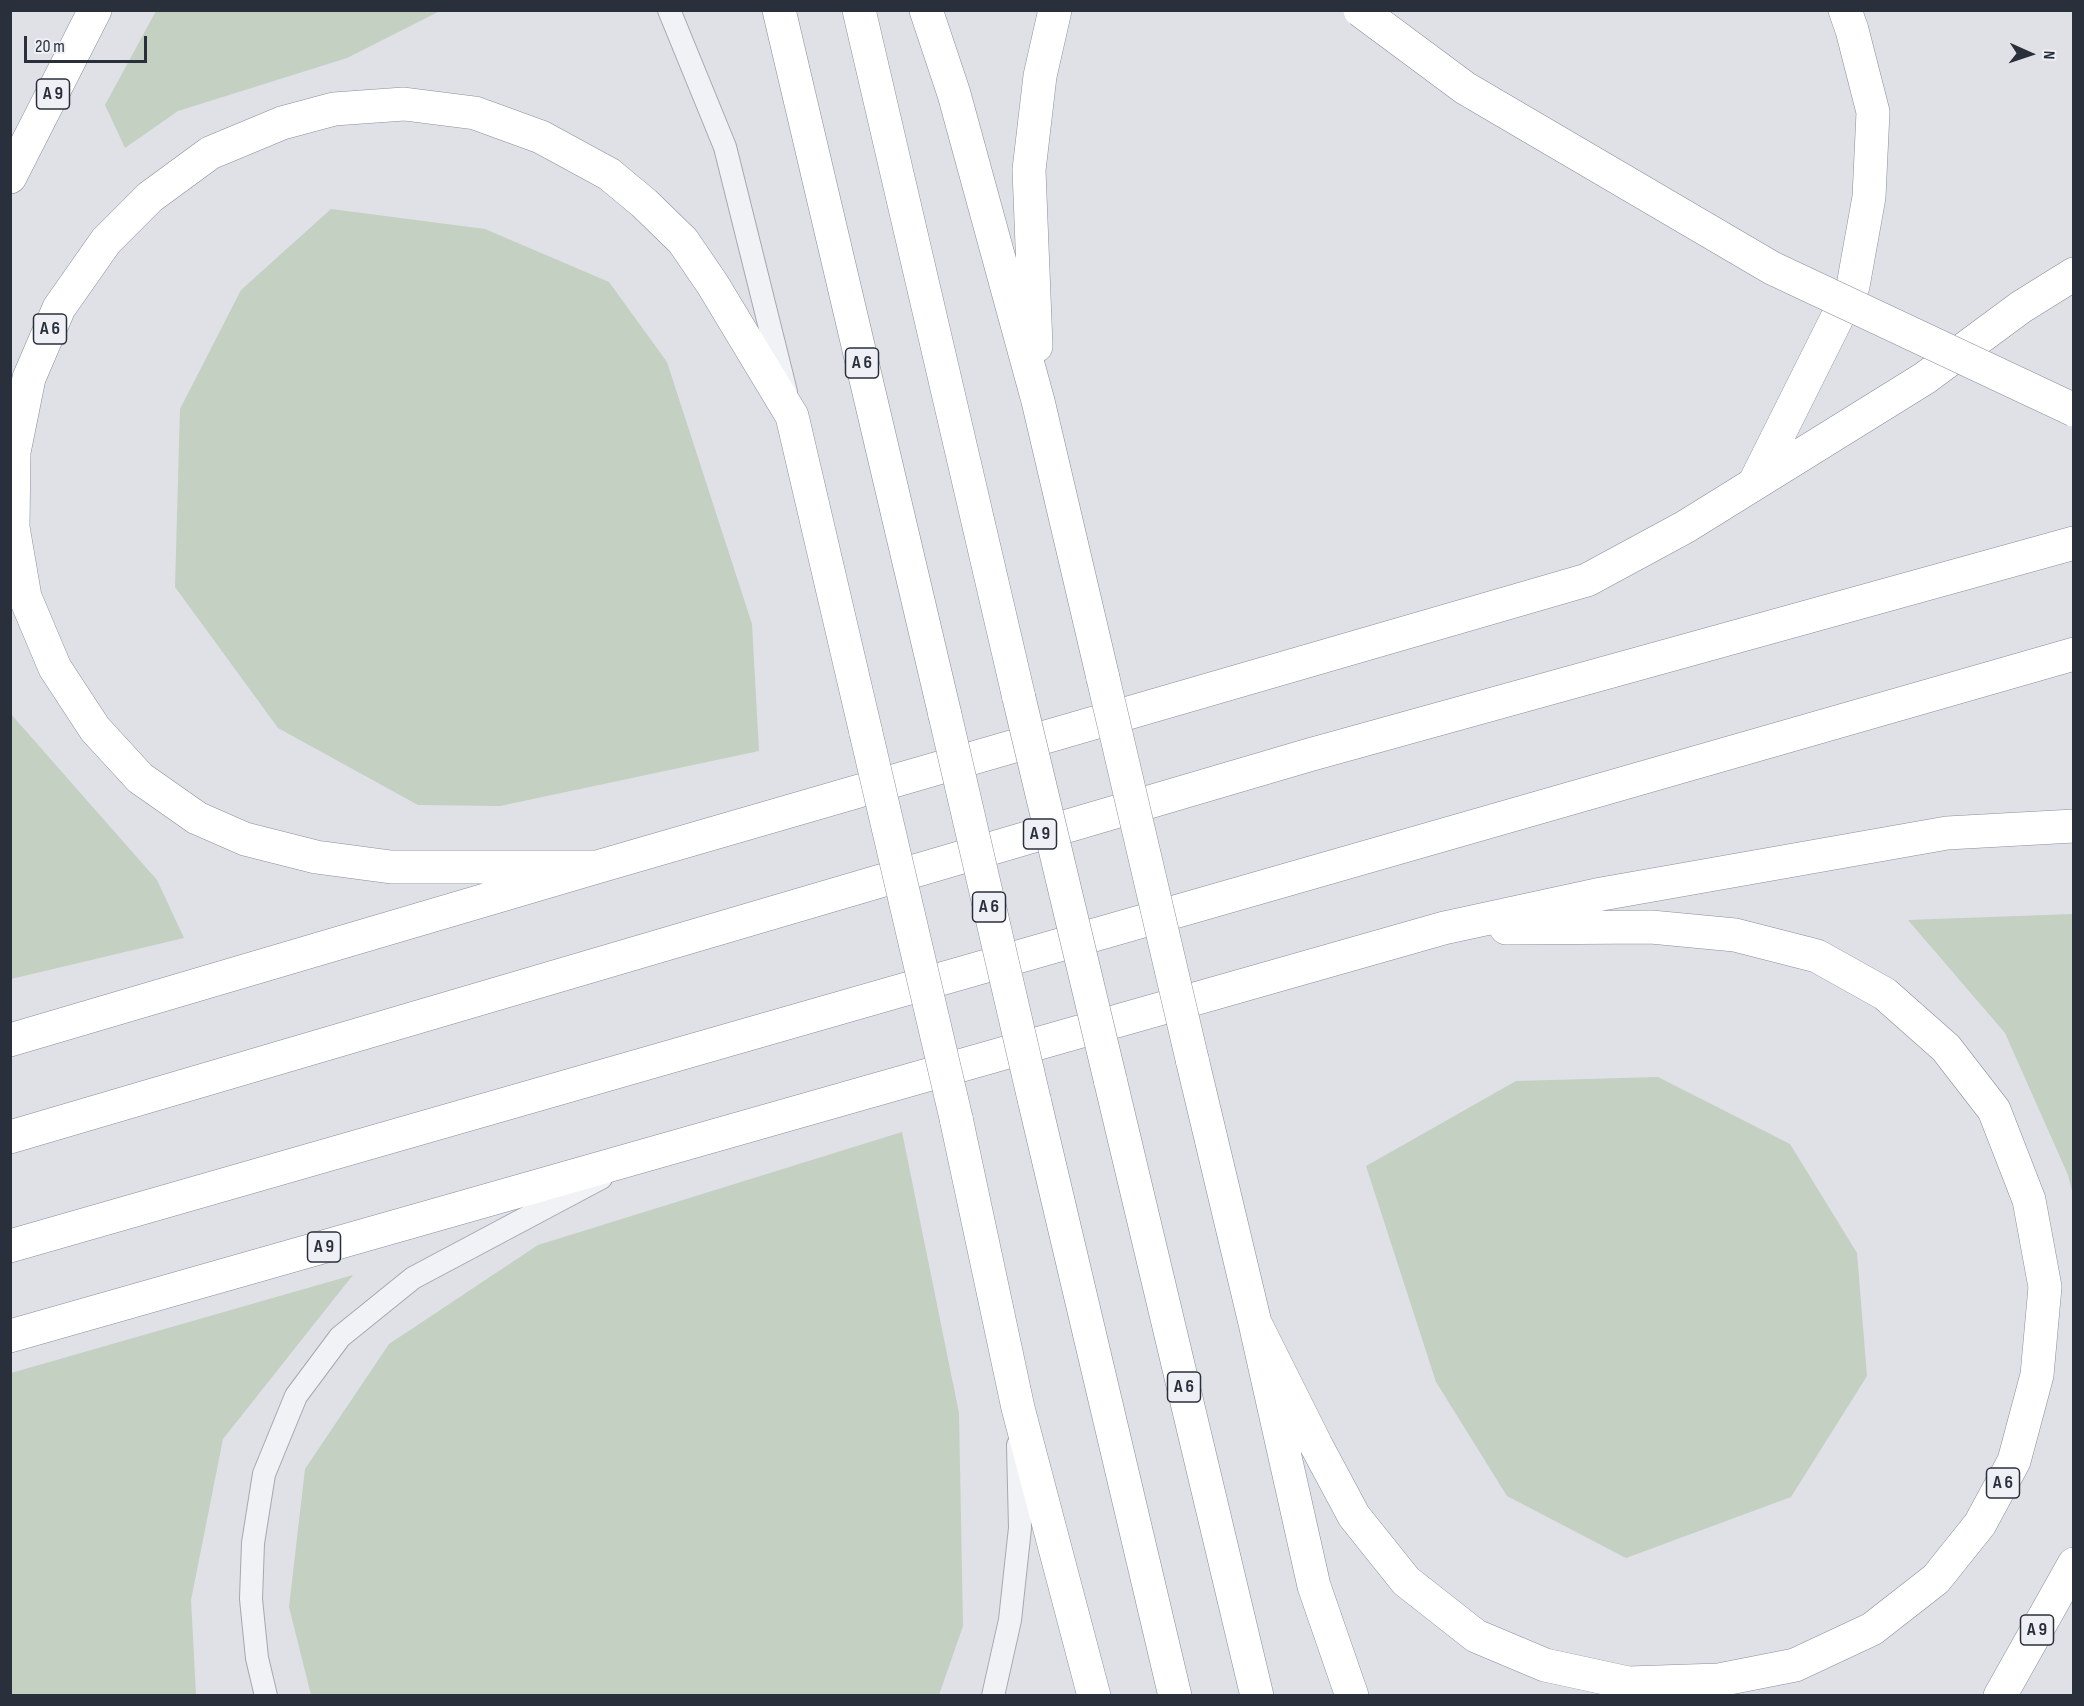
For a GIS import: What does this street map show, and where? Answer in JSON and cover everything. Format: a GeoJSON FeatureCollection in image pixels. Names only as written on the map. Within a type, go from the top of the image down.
{"type":"FeatureCollection","features":[{"type":"Feature","properties":{"kind":"highway","name":"A 9"},"geometry":{"type":"LineString","coordinates":[[10,177],[95,10]]}},
{"type":"Feature","properties":{"kind":"highway","name":"A 6"},"geometry":{"type":"LineString","coordinates":[[778,10],[1174,1695]]}},
{"type":"Feature","properties":{"kind":"highway","name":"A 6"},"geometry":{"type":"LineString","coordinates":[[859,10],[1019,698],[1257,1695]]}},
{"type":"Feature","properties":{"kind":"highway"},"geometry":{"type":"LineString","coordinates":[[926,10],[954,94],[1038,401],[1255,1323],[1314,1586],[1352,1695]]}},
{"type":"Feature","properties":{"kind":"highway"},"geometry":{"type":"LineString","coordinates":[[1038,401],[1029,170],[1040,76],[1055,10]]}},
{"type":"Feature","properties":{"kind":"highway"},"geometry":{"type":"LineString","coordinates":[[1360,10],[1466,88],[1772,268],[2073,410]]}},
{"type":"Feature","properties":{"kind":"highway"},"geometry":{"type":"LineString","coordinates":[[1754,484],[1853,286],[1869,197],[1873,112],[1845,10]]}},
{"type":"Feature","properties":{"kind":"highway","name":"A 6"},"geometry":{"type":"LineString","coordinates":[[597,867],[391,867],[316,857],[245,839],[197,818],[140,778],[95,729],[55,668],[25,597],[13,527],[14,452],[29,378],[59,308],[106,240],[150,197],[210,153],[282,123],[334,109],[404,104],[475,113],[541,137],[609,174],[644,203],[683,241],[713,285],[792,416]]}},
{"type":"Feature","properties":{"kind":"highway"},"geometry":{"type":"LineString","coordinates":[[10,1040],[1587,580],[1685,527],[1925,378],[2021,306],[2073,274]]}},
{"type":"Feature","properties":{"kind":"highway"},"geometry":{"type":"LineString","coordinates":[[792,416],[956,1118],[1018,1408],[1094,1695]]}},
{"type":"Feature","properties":{"kind":"highway","name":"A 9"},"geometry":{"type":"LineString","coordinates":[[10,1137],[1309,755],[2073,543]]}},
{"type":"Feature","properties":{"kind":"highway"},"geometry":{"type":"LineString","coordinates":[[10,1246],[2073,654]]}},
{"type":"Feature","properties":{"kind":"highway"},"geometry":{"type":"LineString","coordinates":[[638,1159],[1444,928],[1596,895],[1947,833],[2073,826]]}},
{"type":"Feature","properties":{"kind":"highway","name":"A 6"},"geometry":{"type":"LineString","coordinates":[[1255,1323],[1354,1516],[1406,1581],[1476,1636],[1545,1665],[1628,1683],[1719,1680],[1795,1665],[1872,1629],[1936,1579],[1980,1524],[2014,1461],[2037,1374],[2045,1287],[2029,1200],[1994,1110],[1946,1048],[1886,994],[1817,956],[1735,935],[1651,927],[1444,928]]}},
{"type":"Feature","properties":{"kind":"highway","name":"A 9"},"geometry":{"type":"LineString","coordinates":[[10,1336],[638,1159]]}},
{"type":"Feature","properties":{"kind":"highway","name":"A 9"},"geometry":{"type":"LineString","coordinates":[[2000,1695],[2073,1564]]}},
{"type":"Feature","properties":{"kind":"lane"},"geometry":{"type":"LineString","coordinates":[[669,10],[725,147],[792,416]]}},
{"type":"Feature","properties":{"kind":"lane"},"geometry":{"type":"LineString","coordinates":[[266,1695],[257,1658],[251,1599],[253,1543],[264,1474],[296,1396],[340,1337],[413,1278],[638,1159]]}},
{"type":"Feature","properties":{"kind":"lane"},"geometry":{"type":"LineString","coordinates":[[993,1695],[1010,1620],[1020,1528],[1018,1408]]}},
{"type":"Feature","properties":{"kind":"green space"},"geometry":{"type":"Polygon","coordinates":[[[156,11],[440,11],[347,58],[178,111],[125,148],[105,105],[156,11]]]}},
{"type":"Feature","properties":{"kind":"green space"},"geometry":{"type":"Polygon","coordinates":[[[331,209],[485,229],[609,282],[667,362],[752,624],[759,751],[500,806],[418,805],[278,728],[175,587],[180,409],[241,290],[331,209]]]}},
{"type":"Feature","properties":{"kind":"green space"},"geometry":{"type":"Polygon","coordinates":[[[10,713],[157,880],[184,938],[11,979],[10,713]]]}},
{"type":"Feature","properties":{"kind":"green space"},"geometry":{"type":"Polygon","coordinates":[[[2074,914],[2073,1195],[2068,1175],[2005,1033],[1908,920],[2074,914]]]}},
{"type":"Feature","properties":{"kind":"green space"},"geometry":{"type":"Polygon","coordinates":[[[1658,1077],[1790,1144],[1857,1253],[1867,1376],[1791,1497],[1626,1558],[1507,1496],[1436,1382],[1366,1166],[1516,1081],[1658,1077]]]}},
{"type":"Feature","properties":{"kind":"green space"},"geometry":{"type":"Polygon","coordinates":[[[902,1132],[959,1413],[963,1626],[939,1695],[311,1695],[289,1607],[305,1469],[389,1344],[538,1245],[902,1132]]]}},
{"type":"Feature","properties":{"kind":"green space"},"geometry":{"type":"Polygon","coordinates":[[[353,1275],[223,1439],[191,1600],[196,1695],[11,1695],[11,1373],[353,1275]]]}}]}
